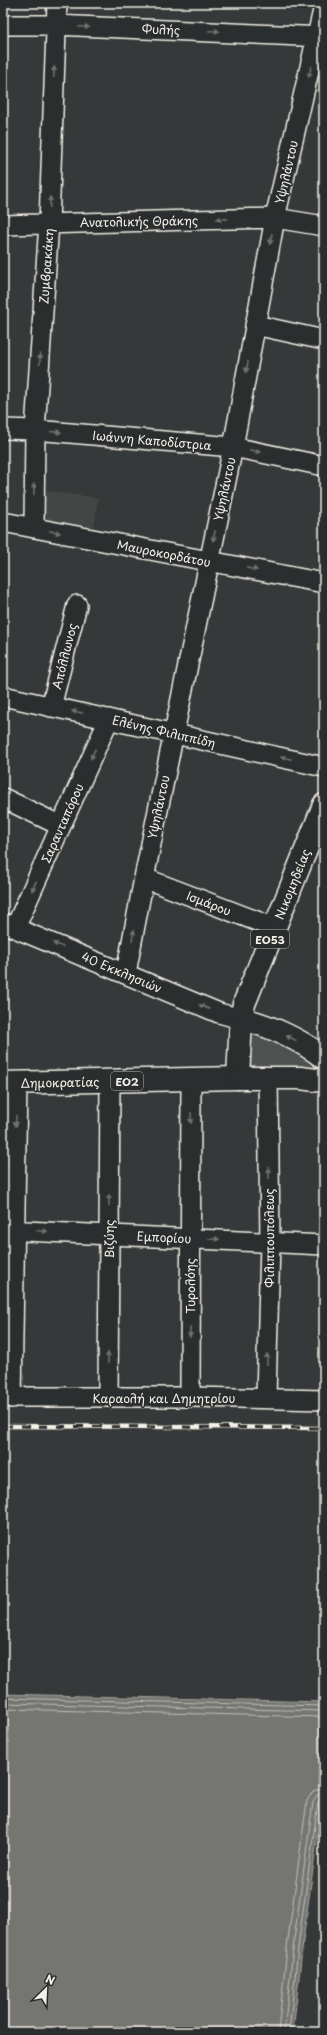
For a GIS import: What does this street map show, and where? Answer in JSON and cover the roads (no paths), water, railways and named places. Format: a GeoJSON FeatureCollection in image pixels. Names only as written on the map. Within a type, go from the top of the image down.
{"type":"FeatureCollection","features":[{"type":"Feature","properties":{"kind":"main road","name":"Νικομηδείας"},"geometry":{"type":"LineString","coordinates":[[238,1078],[241,1020],[244,1004],[324,805]]}},
{"type":"Feature","properties":{"kind":"main road"},"geometry":{"type":"LineString","coordinates":[[241,1020],[274,1030],[310,1048],[324,1058]]}},
{"type":"Feature","properties":{"kind":"main road","name":"ΕΟ2"},"geometry":{"type":"LineString","coordinates":[[238,1078],[324,1081]]}},
{"type":"Feature","properties":{"kind":"main road","name":"Δημοκρατίας"},"geometry":{"type":"LineString","coordinates":[[10,1083],[238,1078]]}},
{"type":"Feature","properties":{"kind":"street","name":"Ζυμβρακάκη"},"geometry":{"type":"LineString","coordinates":[[34,528],[34,430],[49,223],[57,3]]}},
{"type":"Feature","properties":{"kind":"street","name":"Υψηλάντου"},"geometry":{"type":"LineString","coordinates":[[126,973],[208,561],[233,447],[275,218],[321,36],[324,6]]}},
{"type":"Feature","properties":{"kind":"street","name":"Φυλής"},"geometry":{"type":"LineString","coordinates":[[3,25],[55,25],[321,36]]}},
{"type":"Feature","properties":{"kind":"street","name":"Ανατολικής Θράκης"},"geometry":{"type":"LineString","coordinates":[[3,225],[275,218],[324,226]]}},
{"type":"Feature","properties":{"kind":"street"},"geometry":{"type":"LineString","coordinates":[[255,325],[324,340]]}},
{"type":"Feature","properties":{"kind":"street","name":"Ιωάννη Καποδίστρια"},"geometry":{"type":"LineString","coordinates":[[3,429],[34,430],[233,447],[324,466]]}},
{"type":"Feature","properties":{"kind":"street","name":"Μαυροκορδάτου"},"geometry":{"type":"LineString","coordinates":[[3,522],[324,583]]}},
{"type":"Feature","properties":{"kind":"street","name":"Απόλλωνος"},"geometry":{"type":"LineString","coordinates":[[51,707],[77,605]]}},
{"type":"Feature","properties":{"kind":"street","name":"Ελένης Φιλιππίδη"},"geometry":{"type":"LineString","coordinates":[[3,696],[324,767]]}},
{"type":"Feature","properties":{"kind":"street","name":"Σαρανταπόρου"},"geometry":{"type":"LineString","coordinates":[[9,925],[61,826],[109,719]]}},
{"type":"Feature","properties":{"kind":"street"},"geometry":{"type":"LineString","coordinates":[[3,798],[61,826]]}},
{"type":"Feature","properties":{"kind":"street","name":"Ισμάρου"},"geometry":{"type":"LineString","coordinates":[[144,878],[274,928]]}},
{"type":"Feature","properties":{"kind":"street","name":"40 Εκκλησιών"},"geometry":{"type":"LineString","coordinates":[[9,925],[219,1013],[241,1020]]}},
{"type":"Feature","properties":{"kind":"street","name":"Φιλιππουπόλεως"},"geometry":{"type":"LineString","coordinates":[[266,1398],[270,1242],[268,1078]]}},
{"type":"Feature","properties":{"kind":"street","name":"Τυρολόης"},"geometry":{"type":"LineString","coordinates":[[190,1397],[191,1079]]}},
{"type":"Feature","properties":{"kind":"street","name":"Βιζύης"},"geometry":{"type":"LineString","coordinates":[[108,1397],[110,1081]]}},
{"type":"Feature","properties":{"kind":"street"},"geometry":{"type":"LineString","coordinates":[[7,1398],[10,1083]]}},
{"type":"Feature","properties":{"kind":"street","name":"Εμπορίου"},"geometry":{"type":"LineString","coordinates":[[9,1230],[324,1245]]}},
{"type":"Feature","properties":{"kind":"street","name":"Καραολή και Δημητρίου"},"geometry":{"type":"LineString","coordinates":[[7,1398],[190,1397],[324,1400]]}},
{"type":"Feature","properties":{"kind":"water"},"geometry":{"type":"Polygon","coordinates":[[[3,1694],[324,1702],[324,1789],[303,1941],[293,2032],[3,2032],[3,1694]]]}},
{"type":"Feature","properties":{"kind":"railway"},"geometry":{"type":"LineString","coordinates":[[3,1426],[324,1428]]}}]}
